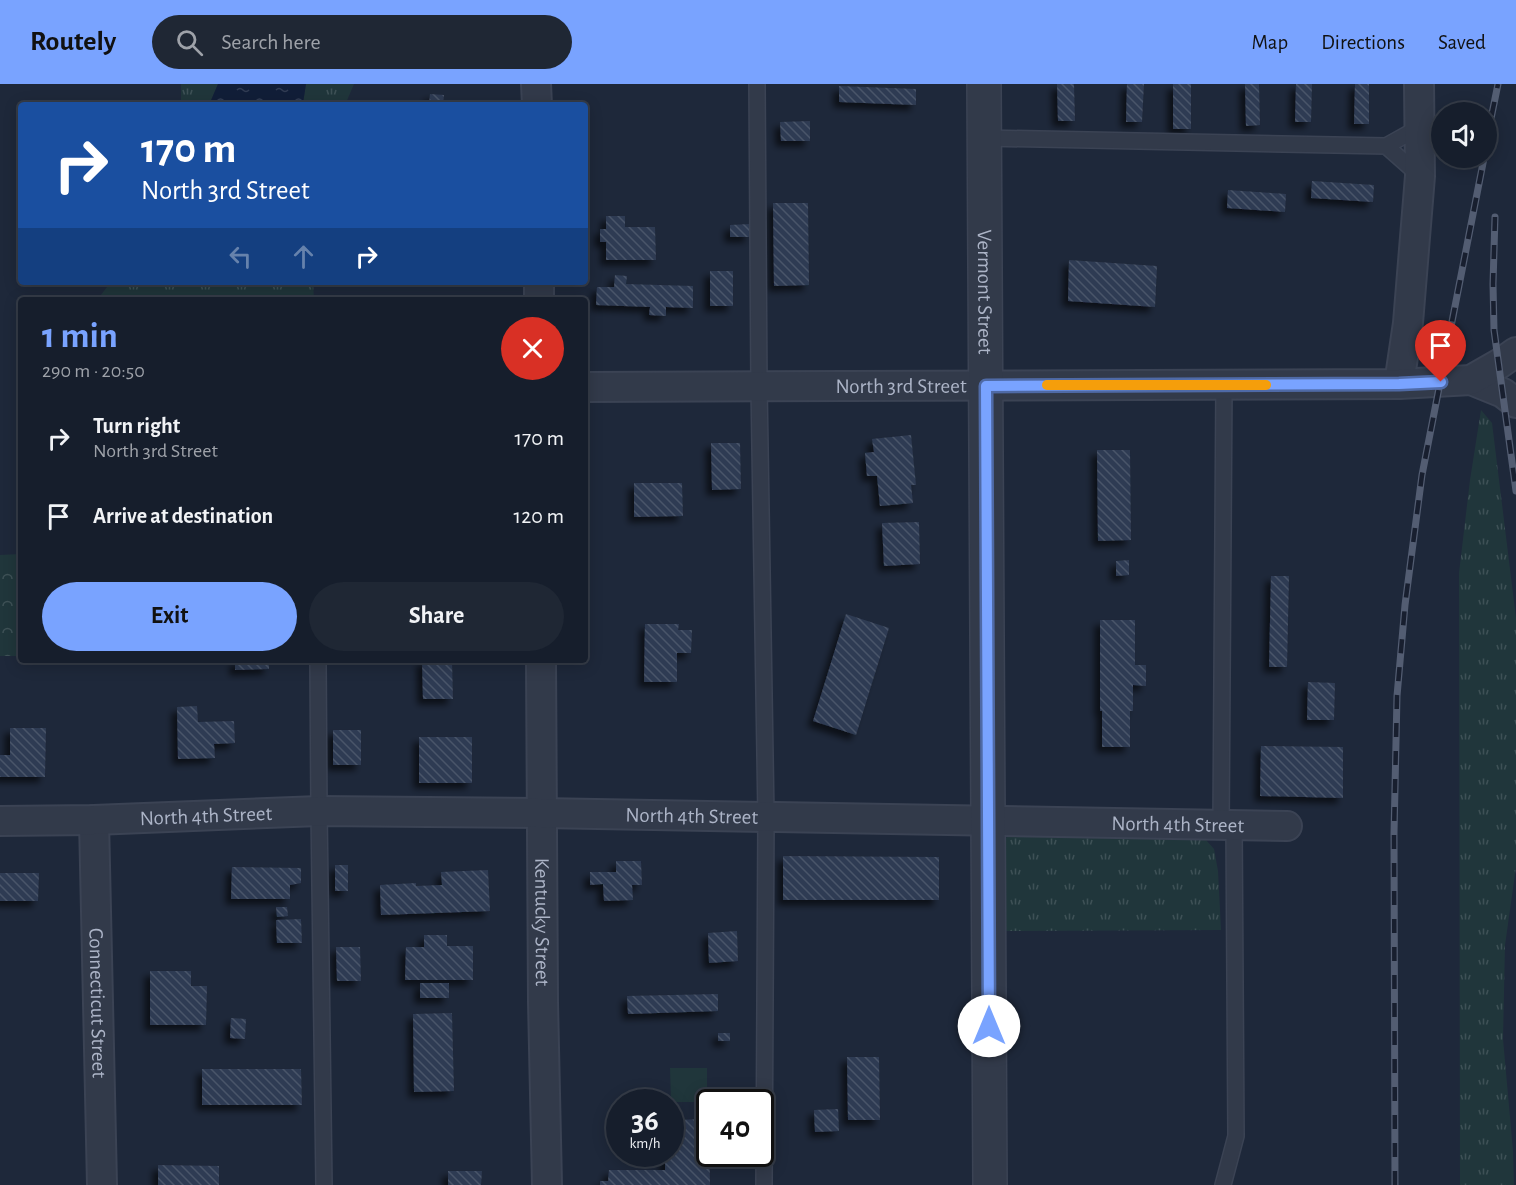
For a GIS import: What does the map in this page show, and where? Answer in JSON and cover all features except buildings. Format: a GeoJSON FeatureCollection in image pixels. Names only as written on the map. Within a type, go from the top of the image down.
{"type":"FeatureCollection","features":[{"type":"Feature","properties":{"kind":"street"},"geometry":{"type":"LineString","coordinates":[[536,84],[537,102]]}},
{"type":"Feature","properties":{"kind":"street","name":"Vermont Street"},"geometry":{"type":"LineString","coordinates":[[984,84],[990,1185]]}},
{"type":"Feature","properties":{"kind":"street"},"geometry":{"type":"LineString","coordinates":[[1399,384],[1408,323],[1420,176],[1419,84]]}},
{"type":"Feature","properties":{"kind":"street"},"geometry":{"type":"LineString","coordinates":[[1471,380],[1516,352]]}},
{"type":"Feature","properties":{"kind":"street"},"geometry":{"type":"LineString","coordinates":[[1471,380],[1503,393],[1516,403]]}},
{"type":"Feature","properties":{"kind":"street","name":"North 3rd Street"},"geometry":{"type":"LineString","coordinates":[[588,387],[1399,384],[1471,380]]}},
{"type":"Feature","properties":{"kind":"street","name":"Kentucky Street"},"geometry":{"type":"LineString","coordinates":[[541,663],[543,1002],[547,1185]]}},
{"type":"Feature","properties":{"kind":"street","name":"North 4th Street"},"geometry":{"type":"LineString","coordinates":[[0,821],[94,820],[319,811],[1287,826]]}},
{"type":"Feature","properties":{"kind":"street","name":"Connecticut Street"},"geometry":{"type":"LineString","coordinates":[[94,820],[102,1185]]}},
{"type":"Feature","properties":{"kind":"lane"},"geometry":{"type":"LineString","coordinates":[[757,84],[766,817],[764,1185]]}},
{"type":"Feature","properties":{"kind":"lane"},"geometry":{"type":"LineString","coordinates":[[985,138],[1386,146],[1420,127]]}},
{"type":"Feature","properties":{"kind":"lane"},"geometry":{"type":"LineString","coordinates":[[1386,146],[1420,176]]}},
{"type":"Feature","properties":{"kind":"lane"},"geometry":{"type":"LineString","coordinates":[[1223,1185],[1236,1136],[1227,825],[1224,385]]}},
{"type":"Feature","properties":{"kind":"lane"},"geometry":{"type":"LineString","coordinates":[[318,663],[324,1185]]}},
{"type":"Feature","properties":{"kind":"green space"},"geometry":{"type":"Polygon","coordinates":[[[181,84],[218,84],[210,102],[181,102],[181,84]]]}},
{"type":"Feature","properties":{"kind":"green space"},"geometry":{"type":"Polygon","coordinates":[[[306,84],[354,84],[346,102],[303,102],[306,84]]]}},
{"type":"Feature","properties":{"kind":"green space"},"geometry":{"type":"Polygon","coordinates":[[[109,285],[313,285],[314,297],[99,297],[109,285]]]}},
{"type":"Feature","properties":{"kind":"green space"},"geometry":{"type":"Polygon","coordinates":[[[1481,410],[1492,423],[1516,618],[1516,867],[1505,945],[1503,1039],[1514,1185],[1460,1185],[1459,573],[1481,410]]]}},
{"type":"Feature","properties":{"kind":"green space"},"geometry":{"type":"Polygon","coordinates":[[[18,554],[18,656],[0,656],[0,555],[18,554]]]}},
{"type":"Feature","properties":{"kind":"green space"},"geometry":{"type":"Polygon","coordinates":[[[1198,831],[1214,849],[1218,871],[1221,930],[1002,931],[1002,843],[1010,833],[1198,831]]]}},
{"type":"Feature","properties":{"kind":"green space"},"geometry":{"type":"Polygon","coordinates":[[[670,1068],[707,1068],[707,1089],[696,1089],[696,1102],[684,1102],[684,1089],[671,1089],[670,1068]]]}},
{"type":"Feature","properties":{"kind":"water"},"geometry":{"type":"Polygon","coordinates":[[[218,84],[306,84],[303,102],[210,102],[218,84]]]}},
{"type":"Feature","properties":{"kind":"railway"},"geometry":{"type":"LineString","coordinates":[[1494,102],[1498,84]]}},
{"type":"Feature","properties":{"kind":"railway"},"geometry":{"type":"LineString","coordinates":[[1395,1185],[1394,834],[1397,696],[1405,605],[1422,475],[1482,168]]}},
{"type":"Feature","properties":{"kind":"railway"},"geometry":{"type":"LineString","coordinates":[[1495,217],[1494,330],[1516,491]]}},
{"type":"Feature","properties":{"kind":"slow traffic"},"geometry":{"type":"LineString","coordinates":[[1047,385],[1266,385]]}},
{"type":"Feature","properties":{"kind":"route"},"geometry":{"type":"LineString","coordinates":[[989,1026],[986,386],[1441,382]]}}]}
